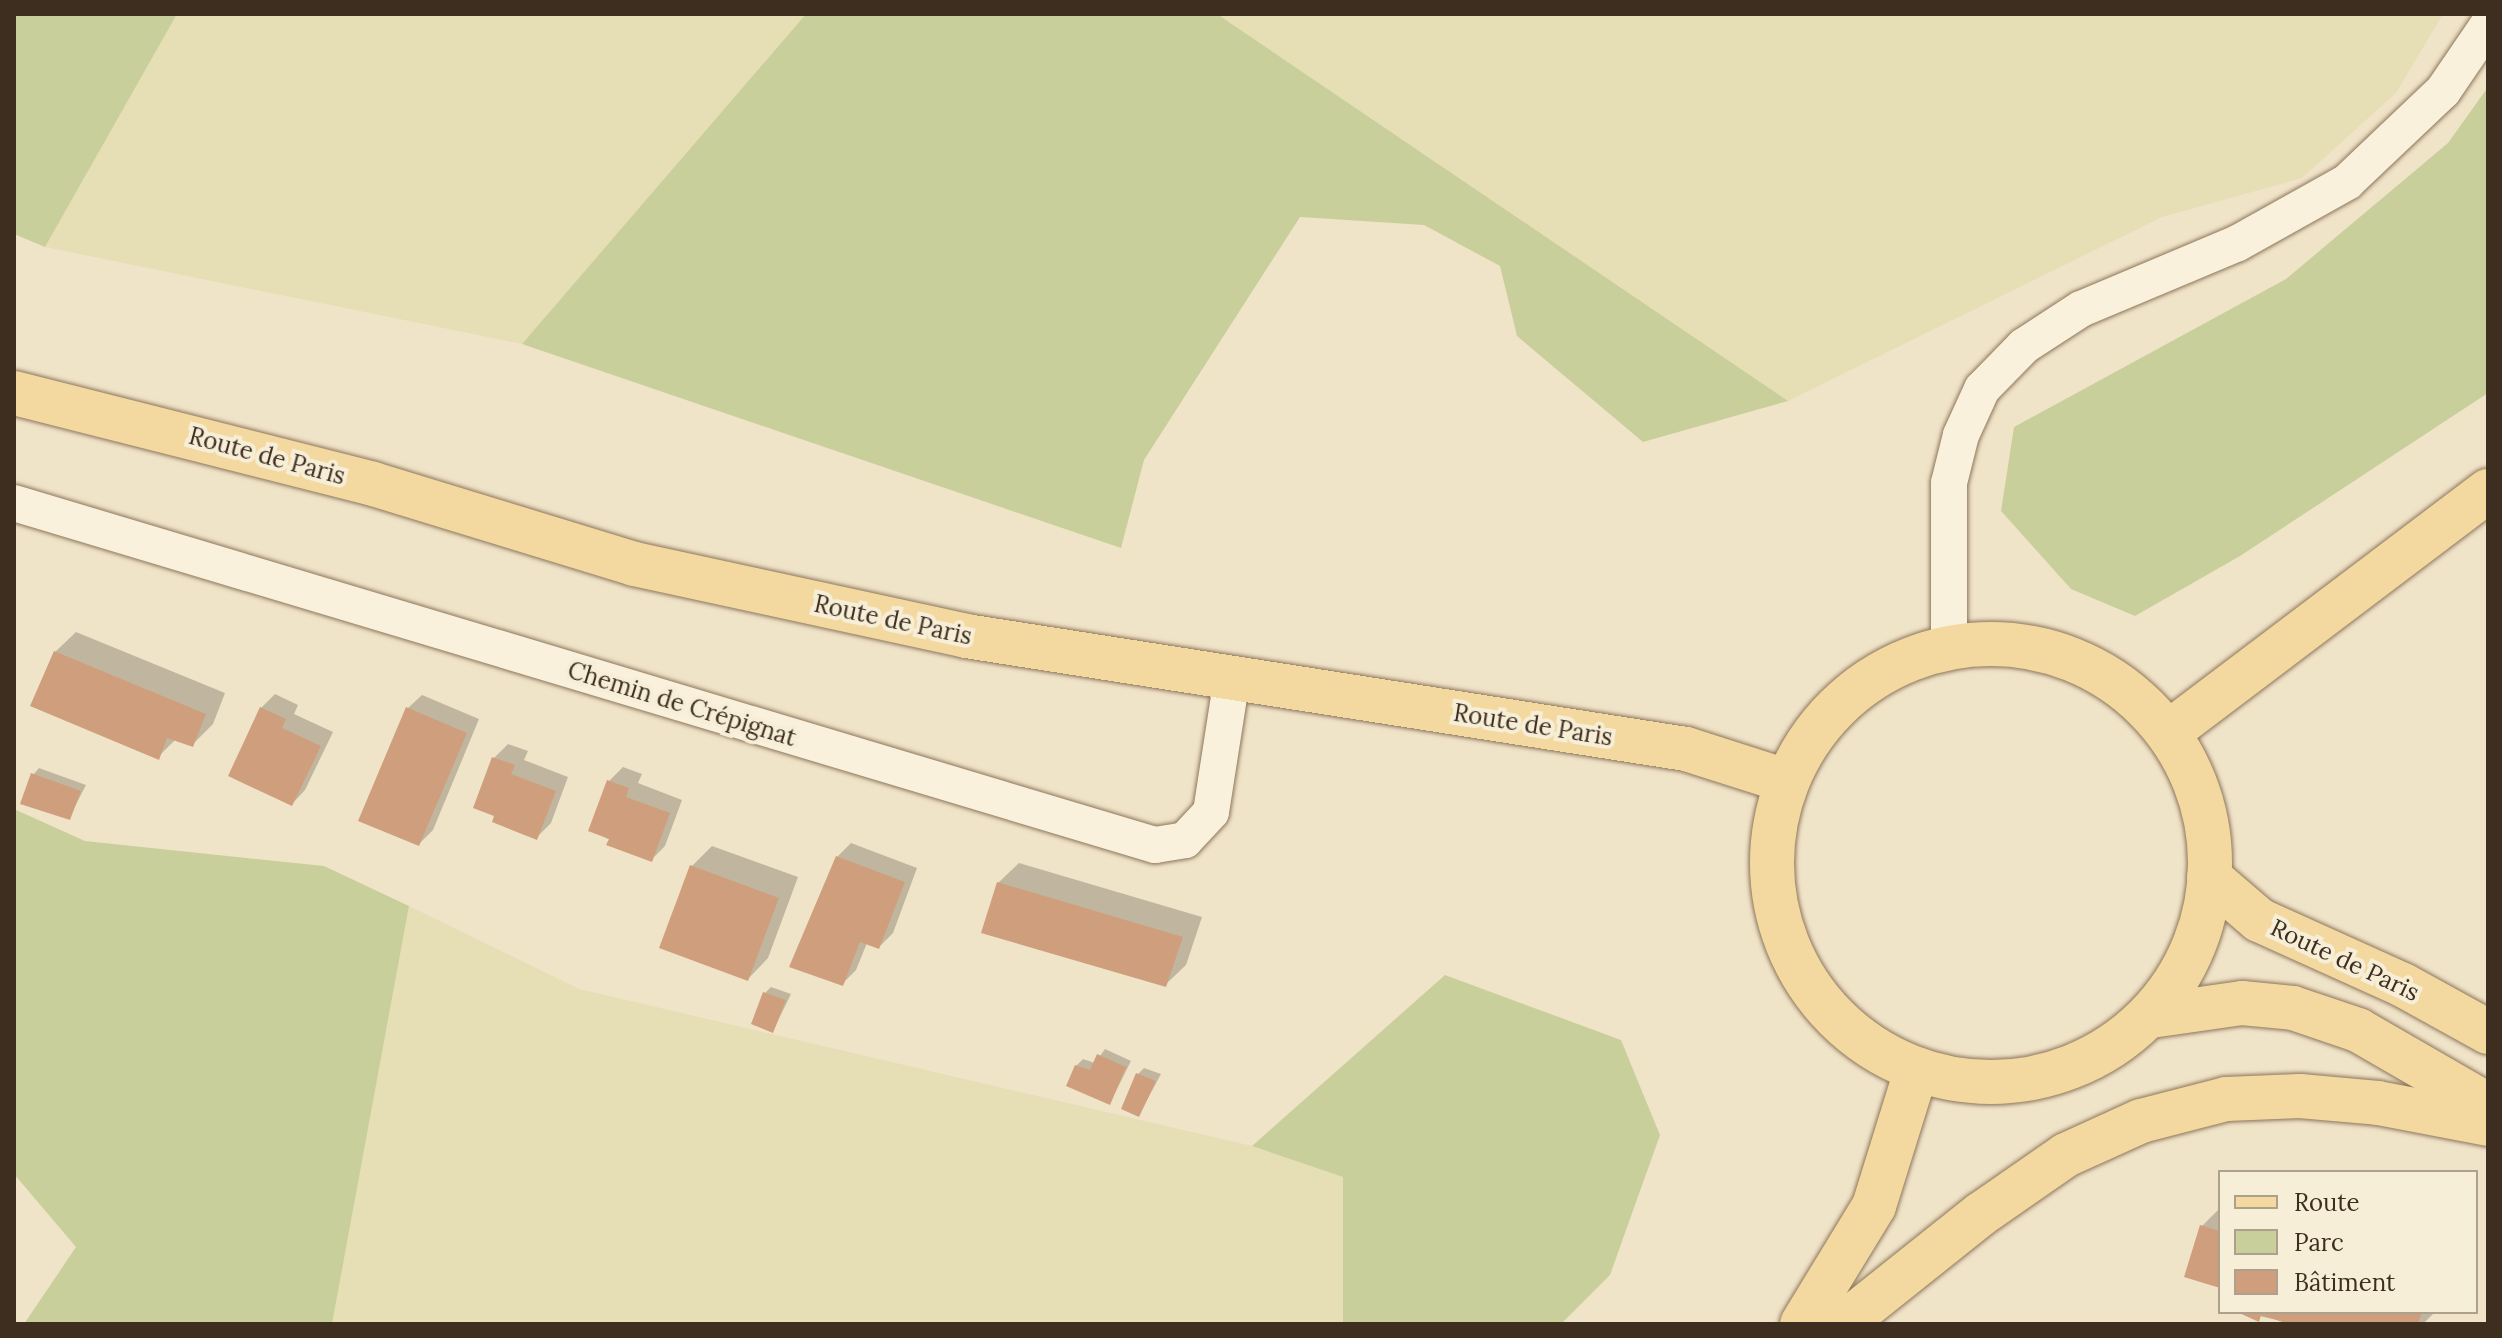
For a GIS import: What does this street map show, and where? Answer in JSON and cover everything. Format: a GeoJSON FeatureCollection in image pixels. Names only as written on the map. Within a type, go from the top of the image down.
{"type":"FeatureCollection","features":[{"type":"Feature","properties":{"kind":"main road","name":"Route de Paris"},"geometry":{"type":"LineString","coordinates":[[14,393],[373,484],[634,564],[966,636],[1686,749],[1786,781]]}},
{"type":"Feature","properties":{"kind":"main road"},"geometry":{"type":"LineString","coordinates":[[2169,732],[2488,491]]}},
{"type":"Feature","properties":{"kind":"main road"},"geometry":{"type":"LineString","coordinates":[[1996,643],[2042,649],[2085,664],[2125,689],[2169,732],[2206,814],[2209,877],[2203,921],[2181,973],[2151,1016],[2097,1056],[2039,1078],[1977,1084],[1916,1071],[1863,1044],[1820,1003],[1789,954],[1773,897],[1772,838],[1786,781],[1807,742],[1846,699],[1907,660],[1949,647],[1996,643]]}},
{"type":"Feature","properties":{"kind":"main road","name":"Route de Paris"},"geometry":{"type":"LineString","coordinates":[[2209,877],[2259,920],[2403,985],[2488,1032]]}},
{"type":"Feature","properties":{"kind":"main road"},"geometry":{"type":"LineString","coordinates":[[2151,1016],[2242,1003],[2293,1008],[2358,1030],[2488,1105]]}},
{"type":"Feature","properties":{"kind":"main road"},"geometry":{"type":"LineString","coordinates":[[1802,1324],[1874,1206],[1916,1071]]}},
{"type":"Feature","properties":{"kind":"main road"},"geometry":{"type":"LineString","coordinates":[[1843,1324],[2042,1172],[2141,1121],[2226,1099],[2300,1096],[2378,1103],[2488,1124]]}},
{"type":"Feature","properties":{"kind":"street"},"geometry":{"type":"LineString","coordinates":[[1949,647],[1949,483],[1961,435],[1982,389],[2024,346],[2081,309],[2238,243],[2347,182],[2443,91],[2488,25]]}},
{"type":"Feature","properties":{"kind":"street","name":"Chemin de Crépignat"},"geometry":{"type":"LineString","coordinates":[[14,503],[1155,845],[1185,840],[1211,812],[1232,678]]}},
{"type":"Feature","properties":{"kind":"shaded area"},"geometry":{"type":"Polygon","coordinates":[[[177,14],[806,14],[522,344],[45,247],[177,14]]]}},
{"type":"Feature","properties":{"kind":"shaded area"},"geometry":{"type":"Polygon","coordinates":[[[1217,14],[2443,14],[2396,93],[2302,178],[2162,217],[1788,401],[1217,14]]]}},
{"type":"Feature","properties":{"kind":"shaded area"},"geometry":{"type":"Polygon","coordinates":[[[409,906],[579,989],[1252,1146],[1343,1177],[1343,1324],[332,1324],[409,906]]]}},
{"type":"Feature","properties":{"kind":"green space"},"geometry":{"type":"Polygon","coordinates":[[[14,14],[177,14],[45,247],[14,234],[14,14]]]}},
{"type":"Feature","properties":{"kind":"green space"},"geometry":{"type":"Polygon","coordinates":[[[806,14],[1217,14],[1788,401],[1643,442],[1517,336],[1500,266],[1424,225],[1300,217],[1144,460],[1121,548],[522,344],[806,14]]]}},
{"type":"Feature","properties":{"kind":"green space"},"geometry":{"type":"Polygon","coordinates":[[[2488,87],[2488,393],[2240,556],[2135,616],[2071,589],[2001,511],[2014,427],[2286,279],[2448,143],[2488,87]]]}},
{"type":"Feature","properties":{"kind":"green space"},"geometry":{"type":"Polygon","coordinates":[[[14,809],[85,841],[324,866],[409,906],[332,1324],[24,1324],[76,1247],[14,1174],[14,809]]]}},
{"type":"Feature","properties":{"kind":"green space"},"geometry":{"type":"Polygon","coordinates":[[[1445,975],[1621,1040],[1660,1135],[1610,1275],[1561,1324],[1343,1324],[1343,1177],[1252,1146],[1445,975]]]}},
{"type":"Feature","properties":{"kind":"building"},"geometry":{"type":"Polygon","coordinates":[[[54,651],[206,714],[193,747],[167,738],[159,760],[30,706],[54,651]]]}},
{"type":"Feature","properties":{"kind":"building"},"geometry":{"type":"Polygon","coordinates":[[[260,707],[286,719],[282,728],[321,746],[292,806],[228,776],[260,707]]]}},
{"type":"Feature","properties":{"kind":"building"},"geometry":{"type":"Polygon","coordinates":[[[406,707],[467,733],[419,846],[358,821],[406,707]]]}},
{"type":"Feature","properties":{"kind":"building"},"geometry":{"type":"Polygon","coordinates":[[[492,757],[515,765],[511,774],[556,791],[537,840],[492,822],[494,816],[473,808],[492,757]]]}},
{"type":"Feature","properties":{"kind":"building"},"geometry":{"type":"Polygon","coordinates":[[[31,773],[81,791],[70,820],[20,804],[31,773]]]}},
{"type":"Feature","properties":{"kind":"building"},"geometry":{"type":"Polygon","coordinates":[[[607,780],[629,788],[626,797],[670,813],[652,862],[606,845],[609,839],[588,831],[607,780]]]}},
{"type":"Feature","properties":{"kind":"building"},"geometry":{"type":"Polygon","coordinates":[[[836,856],[905,882],[879,949],[860,942],[843,986],[789,967],[836,856]]]}},
{"type":"Feature","properties":{"kind":"building"},"geometry":{"type":"Polygon","coordinates":[[[690,865],[779,898],[748,981],[659,948],[690,865]]]}},
{"type":"Feature","properties":{"kind":"building"},"geometry":{"type":"Polygon","coordinates":[[[997,882],[1183,937],[1166,987],[981,933],[997,882]]]}},
{"type":"Feature","properties":{"kind":"building"},"geometry":{"type":"Polygon","coordinates":[[[763,992],[786,1000],[773,1033],[751,1024],[763,992]]]}},
{"type":"Feature","properties":{"kind":"building"},"geometry":{"type":"Polygon","coordinates":[[[1097,1054],[1126,1067],[1110,1105],[1066,1086],[1075,1065],[1090,1070],[1097,1054]]]}},
{"type":"Feature","properties":{"kind":"building"},"geometry":{"type":"Polygon","coordinates":[[[1136,1073],[1156,1081],[1139,1117],[1121,1109],[1136,1073]]]}},
{"type":"Feature","properties":{"kind":"building"},"geometry":{"type":"Polygon","coordinates":[[[2200,1225],[2218,1230],[2218,1287],[2184,1277],[2200,1225]]]}},
{"type":"Feature","properties":{"kind":"building"},"geometry":{"type":"Polygon","coordinates":[[[2241,1314],[2421,1314],[2418,1324],[2289,1324],[2261,1315],[2259,1322],[2241,1314]]]}}]}
